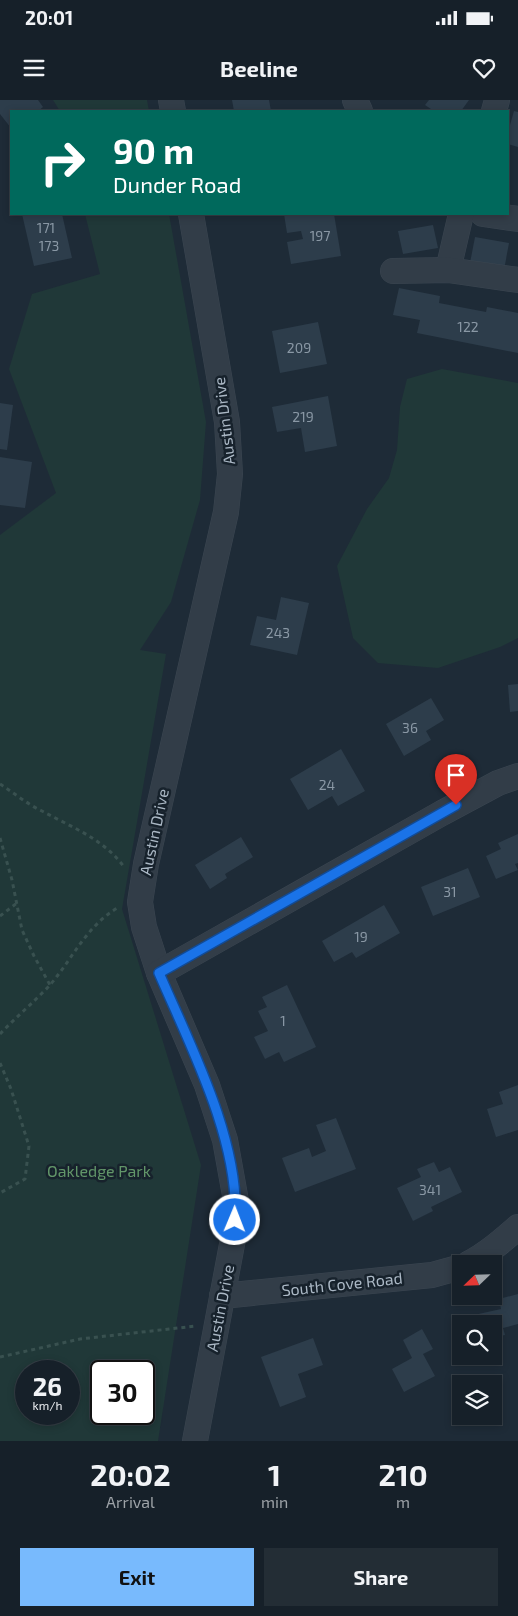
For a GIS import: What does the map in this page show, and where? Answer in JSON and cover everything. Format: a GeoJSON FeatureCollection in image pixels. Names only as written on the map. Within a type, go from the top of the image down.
{"type":"FeatureCollection","features":[{"type":"Feature","properties":{"kind":"street","name":"Austin Drive"},"geometry":{"type":"LineString","coordinates":[[191,215],[227,422],[230,474],[226,512],[146,864],[140,902],[144,927],[159,973],[207,1085],[225,1140],[236,1202],[233,1239],[195,1441]]}},
{"type":"Feature","properties":{"kind":"street"},"geometry":{"type":"LineString","coordinates":[[448,270],[461,215]]}},
{"type":"Feature","properties":{"kind":"street"},"geometry":{"type":"LineString","coordinates":[[490,215],[518,219]]}},
{"type":"Feature","properties":{"kind":"street"},"geometry":{"type":"LineString","coordinates":[[393,271],[448,270],[518,280]]}},
{"type":"Feature","properties":{"kind":"street"},"geometry":{"type":"LineString","coordinates":[[159,973],[442,813],[498,783],[518,776]]}},
{"type":"Feature","properties":{"kind":"street"},"geometry":{"type":"LineString","coordinates":[[483,1255],[499,1244],[518,1226]]}},
{"type":"Feature","properties":{"kind":"street","name":"South Cove Road"},"geometry":{"type":"LineString","coordinates":[[222,1296],[432,1275],[452,1269]]}},
{"type":"Feature","properties":{"kind":"path"},"geometry":{"type":"LineString","coordinates":[[0,784],[40,811],[88,835],[112,853],[124,865],[126,873]]}},
{"type":"Feature","properties":{"kind":"path"},"geometry":{"type":"LineString","coordinates":[[0,838],[22,930],[50,984]]}},
{"type":"Feature","properties":{"kind":"path"},"geometry":{"type":"LineString","coordinates":[[0,916],[17,903]]}},
{"type":"Feature","properties":{"kind":"path"},"geometry":{"type":"LineString","coordinates":[[0,1034],[50,984],[102,918],[124,904]]}},
{"type":"Feature","properties":{"kind":"path"},"geometry":{"type":"LineString","coordinates":[[0,1063],[11,1089],[29,1146],[25,1179],[0,1193]]}},
{"type":"Feature","properties":{"kind":"path"},"geometry":{"type":"LineString","coordinates":[[0,1356],[80,1339],[217,1324]]}},
{"type":"Feature","properties":{"kind":"green space"},"geometry":{"type":"Polygon","coordinates":[[[53,100],[147,100],[149,110],[59,110],[53,100]]]}},
{"type":"Feature","properties":{"kind":"green space","name":"Oakledge Park"},"geometry":{"type":"Polygon","coordinates":[[[85,215],[169,215],[206,422],[200,500],[171,602],[140,650],[166,654],[122,909],[201,1165],[158,1441],[0,1441],[0,535],[56,493],[9,369],[32,294],[100,274],[85,215]]]}},
{"type":"Feature","properties":{"kind":"green space"},"geometry":{"type":"Polygon","coordinates":[[[442,369],[518,383],[518,638],[500,647],[438,668],[378,663],[353,638],[337,566],[367,509],[389,478],[397,450],[400,407],[407,379],[442,369]]]}},
{"type":"Feature","properties":{"kind":"building"},"geometry":{"type":"Polygon","coordinates":[[[0,100],[38,100],[43,107],[39,110],[10,110],[10,127],[0,114],[0,100]]]}},
{"type":"Feature","properties":{"kind":"building"},"geometry":{"type":"Polygon","coordinates":[[[232,100],[269,100],[271,110],[234,110],[232,100]]]}},
{"type":"Feature","properties":{"kind":"building"},"geometry":{"type":"Polygon","coordinates":[[[429,100],[469,100],[462,110],[432,110],[425,105],[429,100]]]}},
{"type":"Feature","properties":{"kind":"building"},"geometry":{"type":"Polygon","coordinates":[[[514,111],[518,112],[518,147],[509,144],[509,128],[514,111]]]}},
{"type":"Feature","properties":{"kind":"building"},"geometry":{"type":"Polygon","coordinates":[[[22,215],[62,215],[72,258],[34,266],[22,215]]]}},
{"type":"Feature","properties":{"kind":"building"},"geometry":{"type":"Polygon","coordinates":[[[284,215],[334,215],[341,256],[291,264],[287,242],[303,239],[301,231],[287,233],[284,215]]]}},
{"type":"Feature","properties":{"kind":"building"},"geometry":{"type":"Polygon","coordinates":[[[433,225],[438,248],[403,254],[398,231],[433,225]]]}},
{"type":"Feature","properties":{"kind":"building"},"geometry":{"type":"Polygon","coordinates":[[[475,237],[509,243],[504,270],[470,263],[475,237]]]}},
{"type":"Feature","properties":{"kind":"building"},"geometry":{"type":"Polygon","coordinates":[[[399,288],[440,296],[439,303],[486,312],[487,307],[518,313],[518,353],[417,333],[420,320],[393,315],[399,288]]]}},
{"type":"Feature","properties":{"kind":"building"},"geometry":{"type":"Polygon","coordinates":[[[318,322],[327,364],[280,373],[272,331],[318,322]]]}},
{"type":"Feature","properties":{"kind":"building"},"geometry":{"type":"Polygon","coordinates":[[[328,396],[337,446],[305,452],[301,428],[277,432],[272,407],[328,396]]]}},
{"type":"Feature","properties":{"kind":"building"},"geometry":{"type":"Polygon","coordinates":[[[0,403],[13,405],[7,450],[0,449],[0,403]]]}},
{"type":"Feature","properties":{"kind":"building"},"geometry":{"type":"Polygon","coordinates":[[[0,457],[32,462],[25,508],[0,505],[0,457]]]}},
{"type":"Feature","properties":{"kind":"building"},"geometry":{"type":"Polygon","coordinates":[[[281,597],[309,603],[297,655],[250,645],[257,616],[276,620],[281,597]]]}},
{"type":"Feature","properties":{"kind":"building"},"geometry":{"type":"Polygon","coordinates":[[[518,684],[518,711],[510,712],[508,685],[518,684]]]}},
{"type":"Feature","properties":{"kind":"building"},"geometry":{"type":"Polygon","coordinates":[[[431,698],[444,720],[426,731],[431,740],[404,756],[386,724],[431,698]]]}},
{"type":"Feature","properties":{"kind":"building"},"geometry":{"type":"Polygon","coordinates":[[[341,749],[365,791],[338,806],[332,796],[308,810],[290,779],[341,749]]]}},
{"type":"Feature","properties":{"kind":"building"},"geometry":{"type":"Polygon","coordinates":[[[518,834],[518,863],[515,864],[518,870],[496,879],[486,856],[501,849],[498,843],[518,834]]]}},
{"type":"Feature","properties":{"kind":"building"},"geometry":{"type":"Polygon","coordinates":[[[241,837],[253,857],[225,874],[227,878],[210,889],[195,865],[241,837]]]}},
{"type":"Feature","properties":{"kind":"building"},"geometry":{"type":"Polygon","coordinates":[[[468,868],[480,897],[433,916],[421,887],[468,868]]]}},
{"type":"Feature","properties":{"kind":"building"},"geometry":{"type":"Polygon","coordinates":[[[384,905],[400,933],[356,958],[352,952],[334,962],[322,941],[384,905]]]}},
{"type":"Feature","properties":{"kind":"building"},"geometry":{"type":"Polygon","coordinates":[[[287,985],[316,1047],[284,1062],[279,1052],[265,1059],[254,1037],[268,1031],[258,1011],[267,1007],[262,997],[287,985]]]}},
{"type":"Feature","properties":{"kind":"building"},"geometry":{"type":"Polygon","coordinates":[[[518,1085],[518,1130],[496,1137],[487,1109],[503,1104],[499,1092],[518,1085]]]}},
{"type":"Feature","properties":{"kind":"building"},"geometry":{"type":"Polygon","coordinates":[[[336,1118],[356,1169],[295,1192],[282,1158],[309,1148],[312,1157],[326,1151],[316,1125],[336,1118]]]}},
{"type":"Feature","properties":{"kind":"building"},"geometry":{"type":"Polygon","coordinates":[[[434,1162],[439,1172],[450,1167],[462,1192],[431,1207],[433,1211],[413,1221],[397,1188],[421,1177],[417,1169],[434,1162]]]}},
{"type":"Feature","properties":{"kind":"building"},"geometry":{"type":"Polygon","coordinates":[[[518,1294],[518,1324],[503,1328],[505,1335],[502,1336],[502,1315],[474,1315],[501,1309],[502,1298],[518,1294]]]}},
{"type":"Feature","properties":{"kind":"building"},"geometry":{"type":"Polygon","coordinates":[[[422,1329],[433,1349],[423,1354],[435,1376],[404,1392],[392,1369],[412,1358],[403,1340],[422,1329]]]}},
{"type":"Feature","properties":{"kind":"building"},"geometry":{"type":"Polygon","coordinates":[[[313,1338],[323,1365],[298,1374],[306,1397],[280,1407],[261,1357],[313,1338]]]}},
{"type":"Feature","properties":{"kind":"route"},"geometry":{"type":"LineString","coordinates":[[235,1220],[236,1202],[234,1185],[225,1140],[207,1085],[159,973],[456,805]]}}]}
